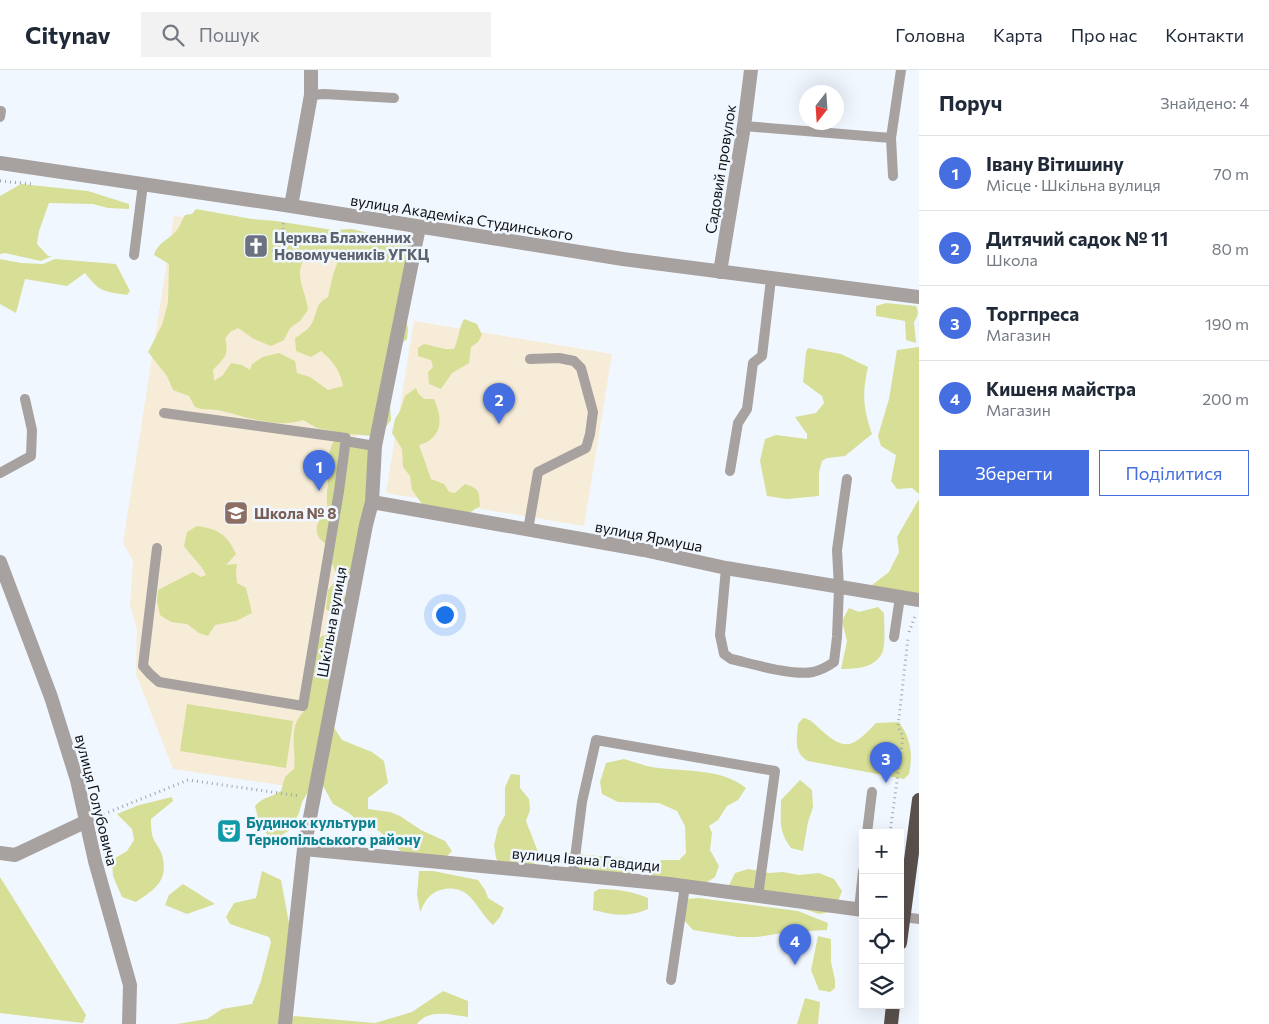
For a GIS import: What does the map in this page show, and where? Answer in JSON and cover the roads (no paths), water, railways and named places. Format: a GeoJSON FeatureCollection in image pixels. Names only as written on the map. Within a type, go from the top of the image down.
{"type":"FeatureCollection","features":[{"type":"Feature","properties":{"kind":"highway"},"geometry":{"type":"LineString","coordinates":[[904,902],[919,800]]}},
{"type":"Feature","properties":{"kind":"highway"},"geometry":{"type":"LineString","coordinates":[[890,1024],[892,1009]]}},
{"type":"Feature","properties":{"kind":"street"},"geometry":{"type":"LineString","coordinates":[[291,206],[311,95],[311,70]]}},
{"type":"Feature","properties":{"kind":"street","name":"Садовий провулок"},"geometry":{"type":"LineString","coordinates":[[720,272],[752,70]]}},
{"type":"Feature","properties":{"kind":"street","name":"вулиця Академіка Студинського"},"geometry":{"type":"LineString","coordinates":[[0,163],[720,272],[919,297]]}},
{"type":"Feature","properties":{"kind":"street","name":"Шкільна вулиця"},"geometry":{"type":"LineString","coordinates":[[285,1024],[304,849],[372,502],[375,446],[419,227]]}},
{"type":"Feature","properties":{"kind":"street","name":"вулиця Ярмуша"},"geometry":{"type":"LineString","coordinates":[[372,502],[644,550],[726,568],[919,600]]}},
{"type":"Feature","properties":{"kind":"street","name":"вулиця Голубовича"},"geometry":{"type":"LineString","coordinates":[[0,562],[51,697],[78,780],[94,861],[130,985],[129,1024]]}},
{"type":"Feature","properties":{"kind":"street"},"geometry":{"type":"LineString","coordinates":[[0,853],[15,856],[87,821]]}},
{"type":"Feature","properties":{"kind":"street","name":"вулиця Івана Гавдиди"},"geometry":{"type":"LineString","coordinates":[[304,849],[686,886],[859,910]]}},
{"type":"Feature","properties":{"kind":"lane"},"geometry":{"type":"LineString","coordinates":[[893,176],[891,138],[901,70]]}},
{"type":"Feature","properties":{"kind":"lane"},"geometry":{"type":"LineString","coordinates":[[311,95],[394,98]]}},
{"type":"Feature","properties":{"kind":"lane"},"geometry":{"type":"LineString","coordinates":[[744,126],[891,138]]}},
{"type":"Feature","properties":{"kind":"lane"},"geometry":{"type":"LineString","coordinates":[[134,255],[143,184]]}},
{"type":"Feature","properties":{"kind":"lane"},"geometry":{"type":"LineString","coordinates":[[730,471],[738,423],[747,409],[753,363],[762,356],[771,279]]}},
{"type":"Feature","properties":{"kind":"lane"},"geometry":{"type":"LineString","coordinates":[[528,530],[538,472],[586,448],[593,412],[581,368],[574,361],[559,358],[530,359]]}},
{"type":"Feature","properties":{"kind":"lane"},"geometry":{"type":"LineString","coordinates":[[0,473],[31,456],[32,430],[25,400]]}},
{"type":"Feature","properties":{"kind":"lane"},"geometry":{"type":"LineString","coordinates":[[157,548],[143,666],[150,674],[159,682],[303,706],[346,438],[164,413]]}},
{"type":"Feature","properties":{"kind":"lane"},"geometry":{"type":"LineString","coordinates":[[345,441],[375,446]]}},
{"type":"Feature","properties":{"kind":"lane"},"geometry":{"type":"LineString","coordinates":[[726,568],[720,635],[724,654],[731,659],[798,673],[823,669],[834,662],[839,588],[837,550],[847,479]]}},
{"type":"Feature","properties":{"kind":"lane"},"geometry":{"type":"LineString","coordinates":[[894,637],[900,597]]}},
{"type":"Feature","properties":{"kind":"lane"},"geometry":{"type":"LineString","coordinates":[[573,874],[582,802],[596,740],[775,771],[758,896]]}},
{"type":"Feature","properties":{"kind":"lane"},"geometry":{"type":"LineString","coordinates":[[868,829],[872,792]]}},
{"type":"Feature","properties":{"kind":"lane"},"geometry":{"type":"LineString","coordinates":[[671,980],[686,886]]}},
{"type":"Feature","properties":{"kind":"lane"},"geometry":{"type":"LineString","coordinates":[[904,916],[919,919]]}},
{"type":"Feature","properties":{"kind":"place","name":"Церква Блаженних Новомучеників УГКЦ"},"geometry":{"type":"Point","coordinates":[256,246]}},
{"type":"Feature","properties":{"kind":"place","name":"Дитячий садок № 11"},"geometry":{"type":"Point","coordinates":[499,424]}},
{"type":"Feature","properties":{"kind":"place","name":"Івану Вітишину"},"geometry":{"type":"Point","coordinates":[319,491]}},
{"type":"Feature","properties":{"kind":"place","name":"Школа № 8"},"geometry":{"type":"Point","coordinates":[236,513]}},
{"type":"Feature","properties":{"kind":"place","name":"Торгпреса"},"geometry":{"type":"Point","coordinates":[886,783]}},
{"type":"Feature","properties":{"kind":"place","name":"Будинок культури Тернопільського району"},"geometry":{"type":"Point","coordinates":[229,831]}},
{"type":"Feature","properties":{"kind":"place","name":"Кишеня майстра"},"geometry":{"type":"Point","coordinates":[795,965]}}]}
